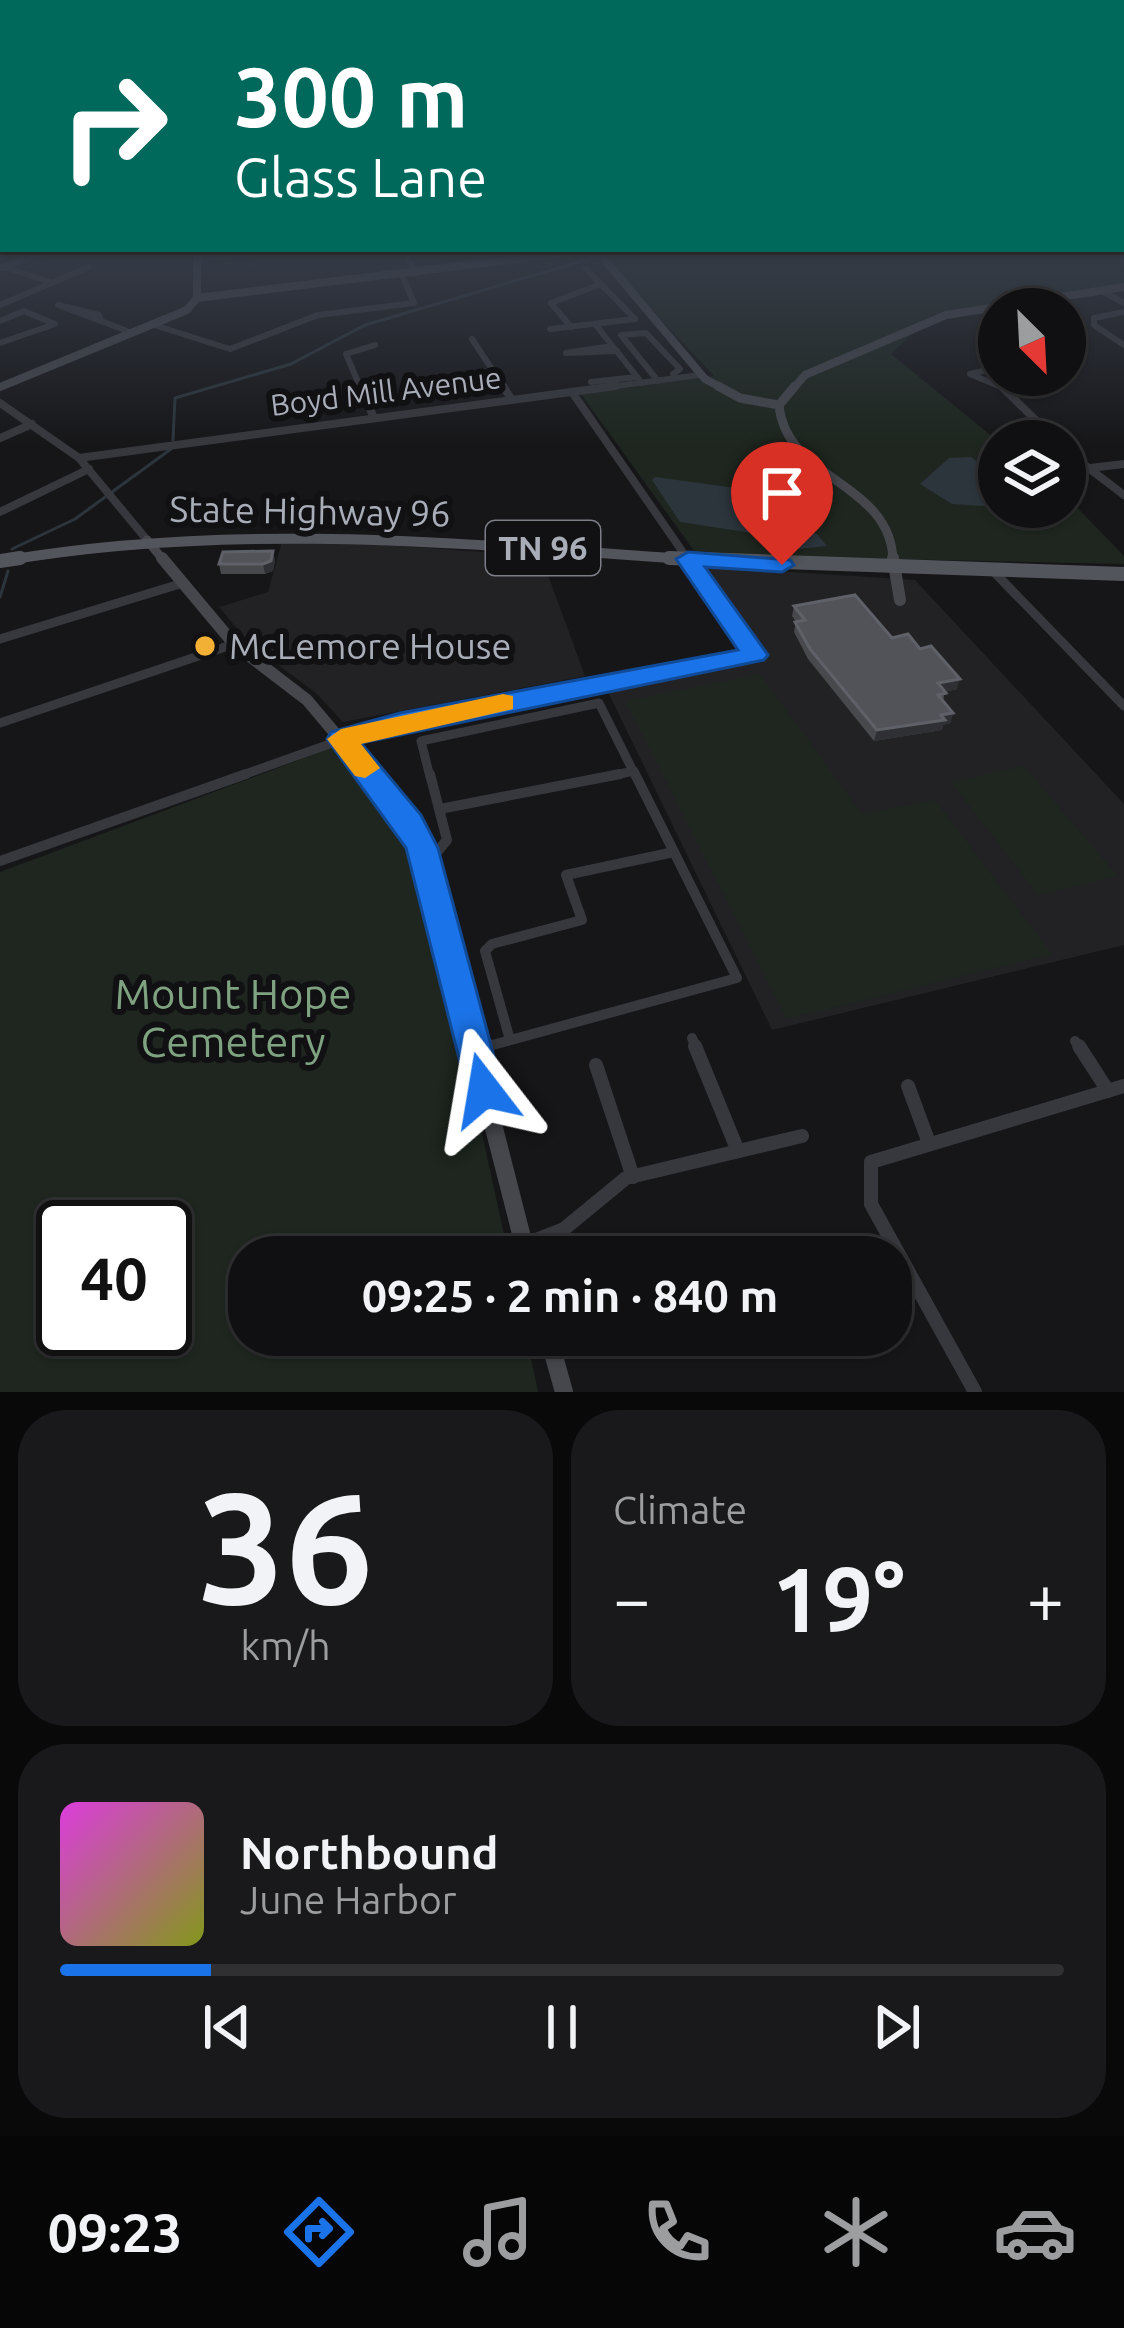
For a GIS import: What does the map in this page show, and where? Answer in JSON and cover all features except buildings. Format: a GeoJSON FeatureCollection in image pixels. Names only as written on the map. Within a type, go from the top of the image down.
{"type":"FeatureCollection","features":[{"type":"Feature","properties":{"kind":"main road","name":"State Highway 96"},"geometry":{"type":"LineString","coordinates":[[0,561],[147,540],[345,535],[897,570],[1124,574]]}},
{"type":"Feature","properties":{"kind":"street"},"geometry":{"type":"LineString","coordinates":[[0,343],[55,324],[38,317]]}},
{"type":"Feature","properties":{"kind":"street"},"geometry":{"type":"LineString","coordinates":[[89,317],[133,334]]}},
{"type":"Feature","properties":{"kind":"street"},"geometry":{"type":"LineString","coordinates":[[100,317],[101,322]]}},
{"type":"Feature","properties":{"kind":"street"},"geometry":{"type":"LineString","coordinates":[[3,383],[172,317]]}},
{"type":"Feature","properties":{"kind":"street"},"geometry":{"type":"LineString","coordinates":[[154,325],[218,349],[240,348],[313,317]]}},
{"type":"Feature","properties":{"kind":"street"},"geometry":{"type":"LineString","coordinates":[[563,317],[571,327]]}},
{"type":"Feature","properties":{"kind":"street"},"geometry":{"type":"LineString","coordinates":[[550,329],[633,317]]}},
{"type":"Feature","properties":{"kind":"street"},"geometry":{"type":"LineString","coordinates":[[648,317],[700,375],[726,392],[779,405]]}},
{"type":"Feature","properties":{"kind":"street"},"geometry":{"type":"LineString","coordinates":[[899,600],[892,583],[896,549],[879,514],[792,446],[778,418],[779,405],[805,376],[941,317]]}},
{"type":"Feature","properties":{"kind":"street"},"geometry":{"type":"LineString","coordinates":[[1099,317],[1094,318],[1105,334],[1124,345]]}},
{"type":"Feature","properties":{"kind":"street"},"geometry":{"type":"LineString","coordinates":[[595,324],[639,380]]}},
{"type":"Feature","properties":{"kind":"street"},"geometry":{"type":"LineString","coordinates":[[646,333],[680,369],[656,379],[621,337],[621,335],[646,333]]}},
{"type":"Feature","properties":{"kind":"street"},"geometry":{"type":"LineString","coordinates":[[472,339],[512,400]]}},
{"type":"Feature","properties":{"kind":"street"},"geometry":{"type":"LineString","coordinates":[[374,418],[346,354],[375,345]]}},
{"type":"Feature","properties":{"kind":"street"},"geometry":{"type":"LineString","coordinates":[[615,349],[566,353],[615,349]]}},
{"type":"Feature","properties":{"kind":"street","name":"Boyd Mill Avenue"},"geometry":{"type":"LineString","coordinates":[[79,458],[700,375]]}},
{"type":"Feature","properties":{"kind":"street"},"geometry":{"type":"LineString","coordinates":[[591,382],[639,380]]}},
{"type":"Feature","properties":{"kind":"street"},"geometry":{"type":"LineString","coordinates":[[0,861],[400,722],[755,655],[572,392]]}},
{"type":"Feature","properties":{"kind":"street"},"geometry":{"type":"LineString","coordinates":[[1013,396],[1036,420]]}},
{"type":"Feature","properties":{"kind":"street"},"geometry":{"type":"LineString","coordinates":[[0,403],[79,458],[235,644],[307,700],[410,823],[424,854],[521,1236]]}},
{"type":"Feature","properties":{"kind":"street"},"geometry":{"type":"LineString","coordinates":[[0,438],[32,424]]}},
{"type":"Feature","properties":{"kind":"street"},"geometry":{"type":"LineString","coordinates":[[1087,467],[1124,464]]}},
{"type":"Feature","properties":{"kind":"street"},"geometry":{"type":"LineString","coordinates":[[1087,467],[1124,495]]}},
{"type":"Feature","properties":{"kind":"street"},"geometry":{"type":"LineString","coordinates":[[0,512],[88,469]]}},
{"type":"Feature","properties":{"kind":"street"},"geometry":{"type":"LineString","coordinates":[[994,572],[1122,702]]}},
{"type":"Feature","properties":{"kind":"street"},"geometry":{"type":"LineString","coordinates":[[0,639],[183,583]]}},
{"type":"Feature","properties":{"kind":"street"},"geometry":{"type":"LineString","coordinates":[[0,723],[235,644]]}},
{"type":"Feature","properties":{"kind":"street"},"geometry":{"type":"LineString","coordinates":[[424,854],[438,851],[448,840],[421,741],[599,703],[737,978],[474,1051]]}},
{"type":"Feature","properties":{"kind":"street"},"geometry":{"type":"LineString","coordinates":[[440,809],[634,771]]}},
{"type":"Feature","properties":{"kind":"street"},"geometry":{"type":"LineString","coordinates":[[510,1040],[485,951],[492,944],[582,920],[566,875],[674,852]]}},
{"type":"Feature","properties":{"kind":"street"},"geometry":{"type":"LineString","coordinates":[[692,1038],[738,1151]]}},
{"type":"Feature","properties":{"kind":"street"},"geometry":{"type":"LineString","coordinates":[[975,1392],[871,1204],[871,1162],[1116,1088],[1075,1041]]}},
{"type":"Feature","properties":{"kind":"street"},"geometry":{"type":"LineString","coordinates":[[596,1065],[633,1177]]}},
{"type":"Feature","properties":{"kind":"street"},"geometry":{"type":"LineString","coordinates":[[908,1086],[929,1143]]}},
{"type":"Feature","properties":{"kind":"street"},"geometry":{"type":"LineString","coordinates":[[552,1236],[633,1177],[802,1136]]}},
{"type":"Feature","properties":{"kind":"street"},"geometry":{"type":"LineString","coordinates":[[554,1356],[564,1392]]}},
{"type":"Feature","properties":{"kind":"shaded area"},"geometry":{"type":"Polygon","coordinates":[[[971,457],[978,463],[978,506],[952,504],[920,484],[949,458],[971,457]]]}},
{"type":"Feature","properties":{"kind":"shaded area"},"geometry":{"type":"Polygon","coordinates":[[[652,480],[736,488],[753,510],[817,534],[827,546],[797,549],[759,534],[680,522],[652,480]]]}},
{"type":"Feature","properties":{"kind":"shaded area"},"geometry":{"type":"Polygon","coordinates":[[[283,538],[541,556],[585,676],[343,722],[316,693],[250,644],[219,607],[268,592],[283,538]]]}},
{"type":"Feature","properties":{"kind":"shaded area"},"geometry":{"type":"Polygon","coordinates":[[[700,566],[915,580],[1124,804],[1124,945],[772,1030],[608,692],[763,660],[700,566]]]}},
{"type":"Feature","properties":{"kind":"green space"},"geometry":{"type":"Polygon","coordinates":[[[659,317],[931,317],[891,354],[978,425],[978,528],[1086,528],[1086,517],[1124,556],[1124,564],[697,555],[581,394],[714,376],[659,317]]]}},
{"type":"Feature","properties":{"kind":"green space"},"geometry":{"type":"Polygon","coordinates":[[[760,674],[862,814],[935,800],[1052,954],[787,1019],[625,701],[760,674]]]}},
{"type":"Feature","properties":{"kind":"green space","name":"Mount Hope Cemetery"},"geometry":{"type":"Polygon","coordinates":[[[334,747],[417,837],[504,1236],[228,1236],[228,1356],[530,1356],[538,1392],[0,1392],[0,872],[334,747]]]}},
{"type":"Feature","properties":{"kind":"green space"},"geometry":{"type":"Polygon","coordinates":[[[1024,766],[1118,876],[1038,895],[951,782],[1024,766]]]}},
{"type":"Feature","properties":{"kind":"waterway"},"geometry":{"type":"LineString","coordinates":[[173,440],[175,398],[291,364],[365,325],[392,317]]}},
{"type":"Feature","properties":{"kind":"waterway"},"geometry":{"type":"LineString","coordinates":[[12,549],[75,519],[171,449]]}},
{"type":"Feature","properties":{"kind":"waterway"},"geometry":{"type":"LineString","coordinates":[[0,597],[8,571]]}},
{"type":"Feature","properties":{"kind":"slow traffic"},"geometry":{"type":"LineString","coordinates":[[365,768],[341,739],[400,722],[503,703]]}},
{"type":"Feature","properties":{"kind":"place","name":"McLemore House"},"geometry":{"type":"Point","coordinates":[205,646]}},
{"type":"Feature","properties":{"kind":"route"},"geometry":{"type":"LineString","coordinates":[[484,1090],[422,848],[410,823],[341,739],[400,722],[755,655],[688,559],[782,565]]}}]}
